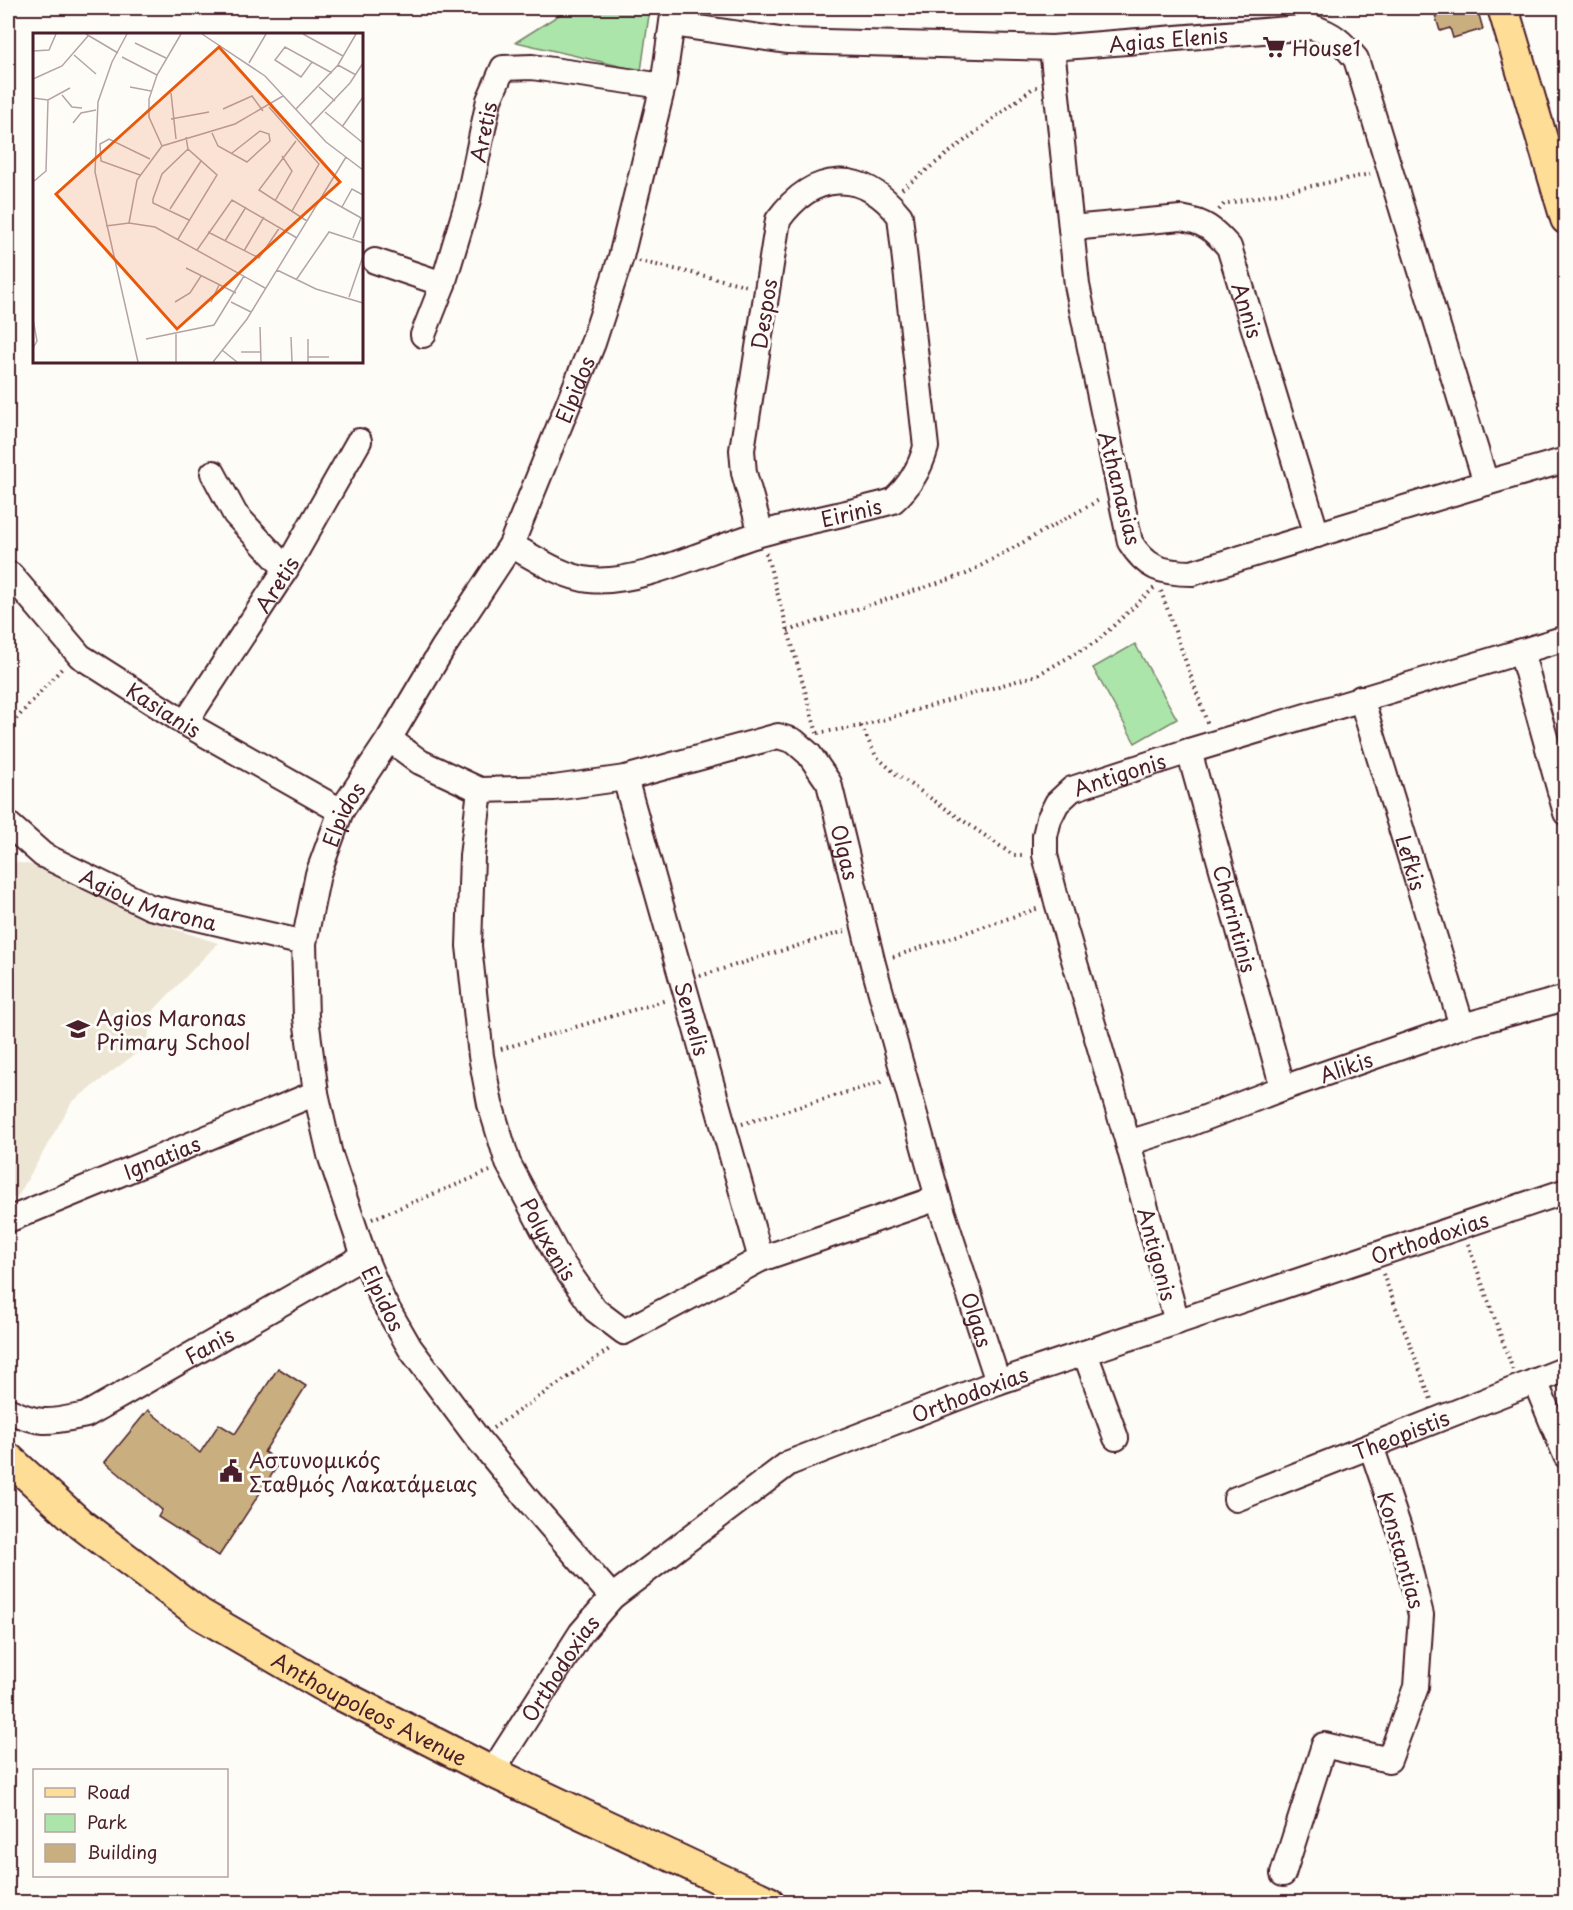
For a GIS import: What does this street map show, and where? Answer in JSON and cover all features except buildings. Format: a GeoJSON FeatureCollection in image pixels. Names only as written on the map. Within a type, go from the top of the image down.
{"type":"FeatureCollection","features":[{"type":"Feature","properties":{"kind":"main road"},"geometry":{"type":"LineString","coordinates":[[1503,8],[1564,204]]}},
{"type":"Feature","properties":{"kind":"main road","name":"Anthoupoleos Avenue"},"geometry":{"type":"LineString","coordinates":[[8,1458],[82,1525],[200,1614],[328,1689],[492,1772],[769,1902]]}},
{"type":"Feature","properties":{"kind":"street","name":"Agias Elenis"},"geometry":{"type":"LineString","coordinates":[[673,16],[787,41],[1052,48],[1312,27],[1330,33],[1356,60],[1486,483]]}},
{"type":"Feature","properties":{"kind":"street","name":"Elpidos"},"geometry":{"type":"LineString","coordinates":[[612,1598],[478,1439],[410,1348],[382,1301],[364,1256],[330,1155],[316,1093],[306,1018],[304,943],[318,874],[341,811],[389,739],[443,648],[510,545],[592,343],[621,257],[663,86],[673,16]]}},
{"type":"Feature","properties":{"kind":"street","name":"Athanasias"},"geometry":{"type":"LineString","coordinates":[[1052,48],[1077,285],[1130,542],[1138,556],[1154,567],[1170,573],[1192,573],[1566,460]]}},
{"type":"Feature","properties":{"kind":"street","name":"Aretis"},"geometry":{"type":"LineString","coordinates":[[423,336],[443,284],[468,201],[489,100],[503,68],[532,67],[663,86]]}},
{"type":"Feature","properties":{"kind":"street","name":"Despos"},"geometry":{"type":"LineString","coordinates":[[761,533],[744,472],[742,450],[778,220],[790,203],[813,187],[836,181],[854,183],[887,201]]}},
{"type":"Feature","properties":{"kind":"street","name":"Eirinis"},"geometry":{"type":"LineString","coordinates":[[510,545],[568,575],[588,580],[605,580],[634,576],[761,533],[893,501],[904,491],[921,465],[926,447],[900,216],[887,201]]}},
{"type":"Feature","properties":{"kind":"street","name":"Annis"},"geometry":{"type":"LineString","coordinates":[[1071,228],[1181,218],[1208,226],[1229,247],[1317,535]]}},
{"type":"Feature","properties":{"kind":"street"},"geometry":{"type":"LineString","coordinates":[[375,261],[443,284]]}},
{"type":"Feature","properties":{"kind":"street","name":"Aretis"},"geometry":{"type":"LineString","coordinates":[[185,723],[286,569],[359,441]]}},
{"type":"Feature","properties":{"kind":"street"},"geometry":{"type":"LineString","coordinates":[[213,473],[236,514],[286,569]]}},
{"type":"Feature","properties":{"kind":"street","name":"Kasianis"},"geometry":{"type":"LineString","coordinates":[[11,575],[80,656],[185,723],[341,811]]}},
{"type":"Feature","properties":{"kind":"street","name":"Antigonis"},"geometry":{"type":"LineString","coordinates":[[1177,1322],[1045,855],[1045,836],[1049,819],[1057,803],[1072,789],[1189,751],[1566,638]]}},
{"type":"Feature","properties":{"kind":"street"},"geometry":{"type":"LineString","coordinates":[[1521,651],[1566,813]]}},
{"type":"Feature","properties":{"kind":"street","name":"Lefkis"},"geometry":{"type":"LineString","coordinates":[[1361,698],[1462,1026]]}},
{"type":"Feature","properties":{"kind":"street","name":"Olgas"},"geometry":{"type":"LineString","coordinates":[[389,739],[420,762],[480,789],[554,788],[625,778],[778,736],[813,743],[829,783],[873,964],[938,1198],[998,1382]]}},
{"type":"Feature","properties":{"kind":"street","name":"Charintinis"},"geometry":{"type":"LineString","coordinates":[[1189,751],[1283,1088]]}},
{"type":"Feature","properties":{"kind":"street","name":"Semelis"},"geometry":{"type":"LineString","coordinates":[[625,778],[761,1259]]}},
{"type":"Feature","properties":{"kind":"street","name":"Polyxenis"},"geometry":{"type":"LineString","coordinates":[[480,789],[472,856],[469,946],[480,1056],[490,1104],[508,1163],[559,1259],[595,1310],[624,1332]]}},
{"type":"Feature","properties":{"kind":"street","name":"Agiou Marona"},"geometry":{"type":"LineString","coordinates":[[8,824],[44,855],[150,907],[304,943]]}},
{"type":"Feature","properties":{"kind":"street","name":"Alikis"},"geometry":{"type":"LineString","coordinates":[[1128,1143],[1189,1124],[1283,1088],[1462,1026],[1566,998]]}},
{"type":"Feature","properties":{"kind":"street","name":"Ignatias"},"geometry":{"type":"LineString","coordinates":[[8,1220],[316,1093]]}},
{"type":"Feature","properties":{"kind":"street","name":"Orthodoxias"},"geometry":{"type":"LineString","coordinates":[[492,1772],[581,1632],[612,1598],[789,1463],[998,1382],[1566,1191]]}},
{"type":"Feature","properties":{"kind":"street"},"geometry":{"type":"LineString","coordinates":[[624,1332],[761,1259],[938,1198]]}},
{"type":"Feature","properties":{"kind":"street","name":"Fanis"},"geometry":{"type":"LineString","coordinates":[[8,1410],[28,1420],[51,1422],[86,1414],[364,1256]]}},
{"type":"Feature","properties":{"kind":"street"},"geometry":{"type":"LineString","coordinates":[[1085,1353],[1116,1438]]}},
{"type":"Feature","properties":{"kind":"street","name":"Theopistis"},"geometry":{"type":"LineString","coordinates":[[1236,1499],[1566,1369]]}},
{"type":"Feature","properties":{"kind":"street"},"geometry":{"type":"LineString","coordinates":[[1527,1384],[1566,1456]]}},
{"type":"Feature","properties":{"kind":"street","name":"Konstantias"},"geometry":{"type":"LineString","coordinates":[[1283,1874],[1324,1745],[1389,1760],[1416,1687],[1421,1615],[1401,1534],[1371,1446]]}},
{"type":"Feature","properties":{"kind":"path"},"geometry":{"type":"LineString","coordinates":[[887,201],[1034,88],[1056,84]]}},
{"type":"Feature","properties":{"kind":"path"},"geometry":{"type":"LineString","coordinates":[[1208,226],[1224,204],[1390,170]]}},
{"type":"Feature","properties":{"kind":"path"},"geometry":{"type":"LineString","coordinates":[[621,257],[767,290]]}},
{"type":"Feature","properties":{"kind":"path"},"geometry":{"type":"LineString","coordinates":[[788,631],[966,574],[1119,489]]}},
{"type":"Feature","properties":{"kind":"path"},"geometry":{"type":"LineString","coordinates":[[761,533],[788,631],[813,743],[861,726],[1036,675],[1096,642],[1159,584],[1215,743]]}},
{"type":"Feature","properties":{"kind":"path"},"geometry":{"type":"LineString","coordinates":[[8,728],[77,652]]}},
{"type":"Feature","properties":{"kind":"path"},"geometry":{"type":"LineString","coordinates":[[861,726],[876,756],[897,775],[1013,855],[1045,855]]}},
{"type":"Feature","properties":{"kind":"path"},"geometry":{"type":"LineString","coordinates":[[873,964],[1057,902]]}},
{"type":"Feature","properties":{"kind":"path"},"geometry":{"type":"LineString","coordinates":[[480,1056],[863,925]]}},
{"type":"Feature","properties":{"kind":"path"},"geometry":{"type":"LineString","coordinates":[[724,1129],[904,1075]]}},
{"type":"Feature","properties":{"kind":"path"},"geometry":{"type":"LineString","coordinates":[[355,1227],[508,1163]]}},
{"type":"Feature","properties":{"kind":"path"},"geometry":{"type":"LineString","coordinates":[[1461,1226],[1527,1384]]}},
{"type":"Feature","properties":{"kind":"path"},"geometry":{"type":"LineString","coordinates":[[1376,1255],[1438,1420]]}},
{"type":"Feature","properties":{"kind":"path"},"geometry":{"type":"LineString","coordinates":[[478,1439],[618,1343],[624,1332]]}},
{"type":"Feature","properties":{"kind":"shaded area","name":"Agios Maronas Primary School"},"geometry":{"type":"Polygon","coordinates":[[[8,861],[39,866],[143,919],[218,943],[152,1012],[147,1045],[72,1102],[18,1196],[8,1200],[8,861]]]}},
{"type":"Feature","properties":{"kind":"green space"},"geometry":{"type":"Polygon","coordinates":[[[570,8],[650,8],[641,71],[516,42],[570,8]]]}},
{"type":"Feature","properties":{"kind":"green space"},"geometry":{"type":"Polygon","coordinates":[[[1135,644],[1177,719],[1135,743],[1093,668],[1135,644]]]}},
{"type":"Feature","properties":{"kind":"place","name":"House1"},"geometry":{"type":"Point","coordinates":[1274,47]}},
{"type":"Feature","properties":{"kind":"place","name":"Agios Maronas Primary School"},"geometry":{"type":"Point","coordinates":[78,1029]}},
{"type":"Feature","properties":{"kind":"place","name":"Αστυνομικός Σταθμός Λακατάμειας"},"geometry":{"type":"Point","coordinates":[231,1471]}}]}
